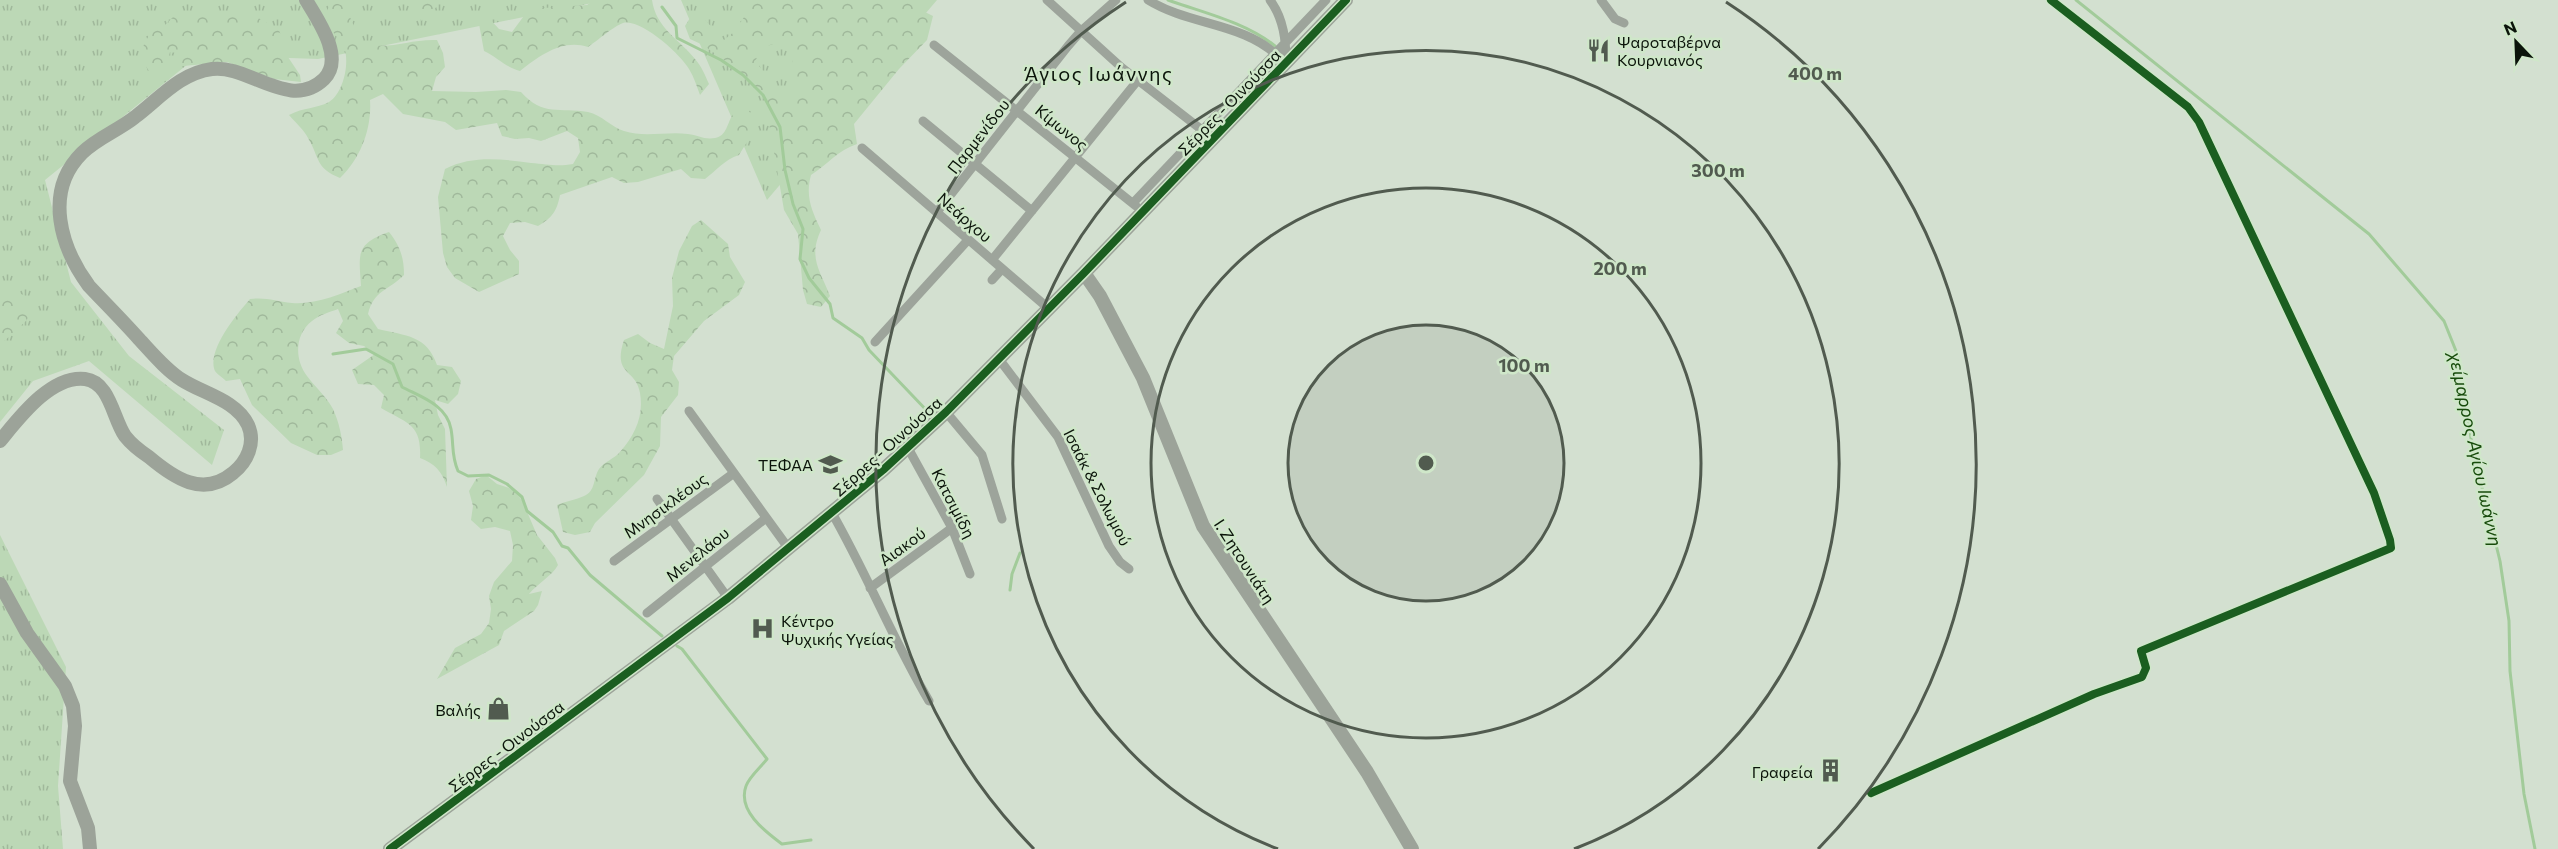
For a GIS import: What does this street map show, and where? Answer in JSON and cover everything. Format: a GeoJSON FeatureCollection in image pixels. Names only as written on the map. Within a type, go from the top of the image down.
{"type":"FeatureCollection","features":[{"type":"Feature","properties":{"kind":"street"},"geometry":{"type":"LineString","coordinates":[[0,441],[28,410],[55,387],[68,381],[87,379],[103,390],[123,432],[132,444],[184,482],[205,485],[220,482],[234,473],[247,457],[251,439],[250,429],[243,416],[215,396],[180,379],[89,286],[77,270],[63,239],[59,204],[68,174],[83,152],[136,117],[176,83],[192,74],[224,68],[243,73],[272,86],[297,91],[323,80],[330,70],[332,53],[306,0]]}},
{"type":"Feature","properties":{"kind":"street"},"geometry":{"type":"LineString","coordinates":[[1047,0],[1138,80],[1202,130]]}},
{"type":"Feature","properties":{"kind":"street","name":"Παρμενίδου"},"geometry":{"type":"LineString","coordinates":[[937,213],[1081,31],[1116,0]]}},
{"type":"Feature","properties":{"kind":"street"},"geometry":{"type":"LineString","coordinates":[[1270,0],[1281,20],[1286,42],[1286,63]]}},
{"type":"Feature","properties":{"kind":"street"},"geometry":{"type":"LineString","coordinates":[[1137,207],[1202,130],[1326,0]]}},
{"type":"Feature","properties":{"kind":"street","name":"Σέρρες - Οινούσσα"},"geometry":{"type":"LineString","coordinates":[[390,849],[728,598],[908,448],[1084,273],[1137,207],[1286,63],[1346,0]]}},
{"type":"Feature","properties":{"kind":"street"},"geometry":{"type":"LineString","coordinates":[[1601,0],[1615,19],[1624,23]]}},
{"type":"Feature","properties":{"kind":"street"},"geometry":{"type":"LineString","coordinates":[[1871,793],[2094,694],[2142,677],[2146,668],[2141,651],[2391,548],[2391,540],[2374,493],[2199,122],[2188,107],[2051,0]]}},
{"type":"Feature","properties":{"kind":"street"},"geometry":{"type":"LineString","coordinates":[[1154,2],[1191,19],[1259,40],[1286,63]]}},
{"type":"Feature","properties":{"kind":"street","name":"Κίμωνος"},"geometry":{"type":"LineString","coordinates":[[934,45],[1137,207]]}},
{"type":"Feature","properties":{"kind":"street"},"geometry":{"type":"LineString","coordinates":[[992,260],[1138,80]]}},
{"type":"Feature","properties":{"kind":"street"},"geometry":{"type":"LineString","coordinates":[[923,121],[1032,211]]}},
{"type":"Feature","properties":{"kind":"street","name":"Νεάρχου"},"geometry":{"type":"LineString","coordinates":[[862,148],[1048,309]]}},
{"type":"Feature","properties":{"kind":"street"},"geometry":{"type":"LineString","coordinates":[[875,342],[968,240]]}},
{"type":"Feature","properties":{"kind":"street"},"geometry":{"type":"LineString","coordinates":[[992,280],[1002,269]]}},
{"type":"Feature","properties":{"kind":"street","name":"Ι. Ζητουνιάτη"},"geometry":{"type":"LineString","coordinates":[[1084,273],[1100,296],[1143,378],[1203,526],[1367,772],[1412,849]]}},
{"type":"Feature","properties":{"kind":"street","name":"Ισαάκ & Σολωμού"},"geometry":{"type":"LineString","coordinates":[[999,359],[1058,437],[1109,546],[1120,562],[1129,569]]}},
{"type":"Feature","properties":{"kind":"street"},"geometry":{"type":"LineString","coordinates":[[689,411],[789,549]]}},
{"type":"Feature","properties":{"kind":"street"},"geometry":{"type":"LineString","coordinates":[[946,412],[982,454],[1002,519]]}},
{"type":"Feature","properties":{"kind":"street","name":"Κατσιμίδη"},"geometry":{"type":"LineString","coordinates":[[908,448],[952,528],[970,574]]}},
{"type":"Feature","properties":{"kind":"street","name":"Μνησικλέους"},"geometry":{"type":"LineString","coordinates":[[614,561],[734,473]]}},
{"type":"Feature","properties":{"kind":"street"},"geometry":{"type":"LineString","coordinates":[[657,499],[728,598]]}},
{"type":"Feature","properties":{"kind":"street"},"geometry":{"type":"LineString","coordinates":[[832,513],[902,654],[929,700]]}},
{"type":"Feature","properties":{"kind":"street","name":"Μενελάου"},"geometry":{"type":"LineString","coordinates":[[646,613],[766,518]]}},
{"type":"Feature","properties":{"kind":"street","name":"Αιακού"},"geometry":{"type":"LineString","coordinates":[[870,588],[952,528]]}},
{"type":"Feature","properties":{"kind":"street"},"geometry":{"type":"LineString","coordinates":[[0,584],[27,633],[65,686],[73,706],[75,726],[70,781],[88,828],[90,849]]}},
{"type":"Feature","properties":{"kind":"green space"},"geometry":{"type":"Polygon","coordinates":[[[0,0],[607,0],[318,59],[199,55],[45,180],[71,282],[129,356],[224,430],[212,465],[89,361],[33,381],[0,422],[0,0]]]}},
{"type":"Feature","properties":{"kind":"green space"},"geometry":{"type":"Polygon","coordinates":[[[422,0],[441,0],[432,13],[421,21],[422,0]]]}},
{"type":"Feature","properties":{"kind":"green space"},"geometry":{"type":"Polygon","coordinates":[[[594,0],[652,0],[654,10],[663,26],[697,62],[709,84],[700,95],[691,72],[678,55],[650,32],[631,23],[623,23],[610,30],[588,47],[569,45],[552,50],[520,71],[484,51],[479,24],[487,16],[499,29],[512,32],[529,9],[587,5],[594,0]]]}},
{"type":"Feature","properties":{"kind":"green space"},"geometry":{"type":"Polygon","coordinates":[[[681,0],[937,0],[767,200],[681,0]]]}},
{"type":"Feature","properties":{"kind":"green space"},"geometry":{"type":"Polygon","coordinates":[[[755,0],[908,0],[933,16],[927,40],[899,69],[854,124],[857,144],[838,154],[811,175],[809,197],[821,230],[815,256],[830,296],[821,307],[807,304],[803,290],[798,234],[784,210],[765,100],[738,70],[703,45],[690,39],[685,26],[693,13],[705,20],[724,40],[735,31],[755,0]],[[776,43],[761,48],[755,62],[778,96],[791,103],[795,89],[795,76],[788,48],[776,43]]]}},
{"type":"Feature","properties":{"kind":"green space"},"geometry":{"type":"Polygon","coordinates":[[[331,2],[345,6],[362,44],[383,46],[437,40],[443,53],[445,67],[436,77],[432,91],[506,90],[521,92],[529,100],[544,108],[588,112],[619,129],[632,133],[680,133],[708,138],[722,135],[733,114],[743,104],[752,115],[747,142],[739,155],[725,162],[705,179],[691,178],[681,169],[638,182],[624,183],[612,177],[560,195],[553,214],[538,226],[525,222],[510,223],[503,236],[519,261],[519,274],[479,292],[455,278],[447,267],[443,253],[438,197],[445,169],[466,162],[487,159],[552,165],[573,164],[580,152],[578,138],[567,131],[541,141],[529,138],[515,139],[502,136],[497,123],[456,130],[445,122],[403,114],[383,94],[370,100],[367,132],[354,161],[340,178],[332,174],[319,162],[306,135],[289,115],[329,102],[338,92],[344,79],[346,56],[344,47],[332,30],[326,13],[331,2]]]}},
{"type":"Feature","properties":{"kind":"green space"},"geometry":{"type":"Polygon","coordinates":[[[221,11],[253,15],[279,30],[288,57],[300,75],[301,82],[274,79],[227,62],[183,66],[177,53],[170,52],[165,72],[153,77],[141,59],[144,44],[151,32],[164,26],[174,16],[221,11]]]}},
{"type":"Feature","properties":{"kind":"green space"},"geometry":{"type":"Polygon","coordinates":[[[701,220],[728,244],[730,257],[745,282],[739,295],[704,321],[674,356],[672,370],[679,382],[678,395],[661,417],[660,446],[644,475],[595,523],[590,532],[575,535],[563,532],[557,505],[588,494],[599,469],[620,452],[634,432],[641,410],[641,401],[638,385],[626,371],[621,360],[624,340],[638,334],[664,349],[673,306],[672,278],[679,251],[692,226],[701,220]]]}},
{"type":"Feature","properties":{"kind":"green space"},"geometry":{"type":"Polygon","coordinates":[[[389,232],[401,252],[404,275],[378,295],[368,314],[378,329],[414,338],[421,342],[433,355],[437,365],[452,367],[461,381],[458,394],[448,404],[435,400],[438,415],[445,429],[447,487],[437,469],[420,458],[418,438],[411,425],[381,408],[384,395],[374,385],[358,384],[352,370],[375,354],[364,346],[349,343],[336,333],[343,321],[338,309],[318,317],[306,326],[298,347],[298,355],[307,376],[333,409],[340,429],[343,450],[331,455],[317,455],[291,443],[252,405],[240,379],[226,381],[215,371],[213,363],[224,333],[250,299],[292,303],[310,302],[361,286],[361,252],[370,241],[389,232]]]}},
{"type":"Feature","properties":{"kind":"green space"},"geometry":{"type":"Polygon","coordinates":[[[11,291],[24,295],[32,306],[27,320],[0,345],[0,304],[11,291]]]}},
{"type":"Feature","properties":{"kind":"green space"},"geometry":{"type":"Polygon","coordinates":[[[486,475],[497,484],[512,489],[522,500],[537,535],[558,565],[529,594],[542,591],[534,611],[504,631],[499,645],[437,679],[455,648],[481,634],[489,623],[491,609],[489,596],[494,582],[512,561],[513,545],[510,531],[495,527],[481,529],[471,520],[473,506],[469,491],[476,479],[486,475]]]}},
{"type":"Feature","properties":{"kind":"green space"},"geometry":{"type":"Polygon","coordinates":[[[0,535],[66,667],[58,786],[63,849],[0,849],[0,535]]]}},
{"type":"Feature","properties":{"kind":"waterway"},"geometry":{"type":"LineString","coordinates":[[1168,0],[1237,24],[1275,46]]}},
{"type":"Feature","properties":{"kind":"waterway","name":"χείμαρρος Αγίου Ιωάννη"},"geometry":{"type":"LineString","coordinates":[[2076,0],[2369,234],[2444,321],[2458,356],[2473,451],[2500,561],[2509,621],[2510,671],[2524,794],[2535,849]]}},
{"type":"Feature","properties":{"kind":"waterway"},"geometry":{"type":"LineString","coordinates":[[662,7],[676,26],[677,38],[721,60],[743,75],[763,95],[780,127],[785,170],[793,204],[803,229],[800,259],[809,278],[830,304],[833,318],[862,338],[869,350],[931,415]]}},
{"type":"Feature","properties":{"kind":"waterway"},"geometry":{"type":"LineString","coordinates":[[333,354],[366,349],[393,364],[402,387],[439,408],[449,421],[458,471],[468,476],[489,475],[507,484],[522,497],[527,511],[553,532],[562,546],[568,548],[590,575],[662,636]]}},
{"type":"Feature","properties":{"kind":"waterway"},"geometry":{"type":"LineString","coordinates":[[1010,590],[1012,574],[1020,553]]}},
{"type":"Feature","properties":{"kind":"waterway"},"geometry":{"type":"LineString","coordinates":[[677,646],[682,649],[767,759],[746,786],[744,795],[749,812],[761,827],[782,844],[811,840]]}},
{"type":"Feature","properties":{"kind":"cycle path"},"geometry":{"type":"LineString","coordinates":[[390,849],[728,598],[883,470],[946,412],[1084,273],[1346,0]]}},
{"type":"Feature","properties":{"kind":"cycle path"},"geometry":{"type":"LineString","coordinates":[[1871,793],[2094,694],[2142,677],[2146,668],[2141,651],[2391,548],[2374,493],[2199,122],[2188,107],[2051,0]]}},
{"type":"Feature","properties":{"kind":"place","name":"Ψαροταβέρνα Κουρνιανός"},"geometry":{"type":"Point","coordinates":[1599,50]}},
{"type":"Feature","properties":{"kind":"place","name":"ΤΕΦΑΑ"},"geometry":{"type":"Point","coordinates":[831,464]}},
{"type":"Feature","properties":{"kind":"place","name":"Κέντρο Ψυχικής Υγείας"},"geometry":{"type":"Point","coordinates":[763,629]}},
{"type":"Feature","properties":{"kind":"place","name":"Βαλής"},"geometry":{"type":"Point","coordinates":[499,709]}},
{"type":"Feature","properties":{"kind":"place","name":"Γραφεία"},"geometry":{"type":"Point","coordinates":[1831,771]}},
{"type":"Feature","properties":{"kind":"district","name":"Άγιος Ιωάννης"},"geometry":{"type":"Point","coordinates":[1099,73]}}]}
